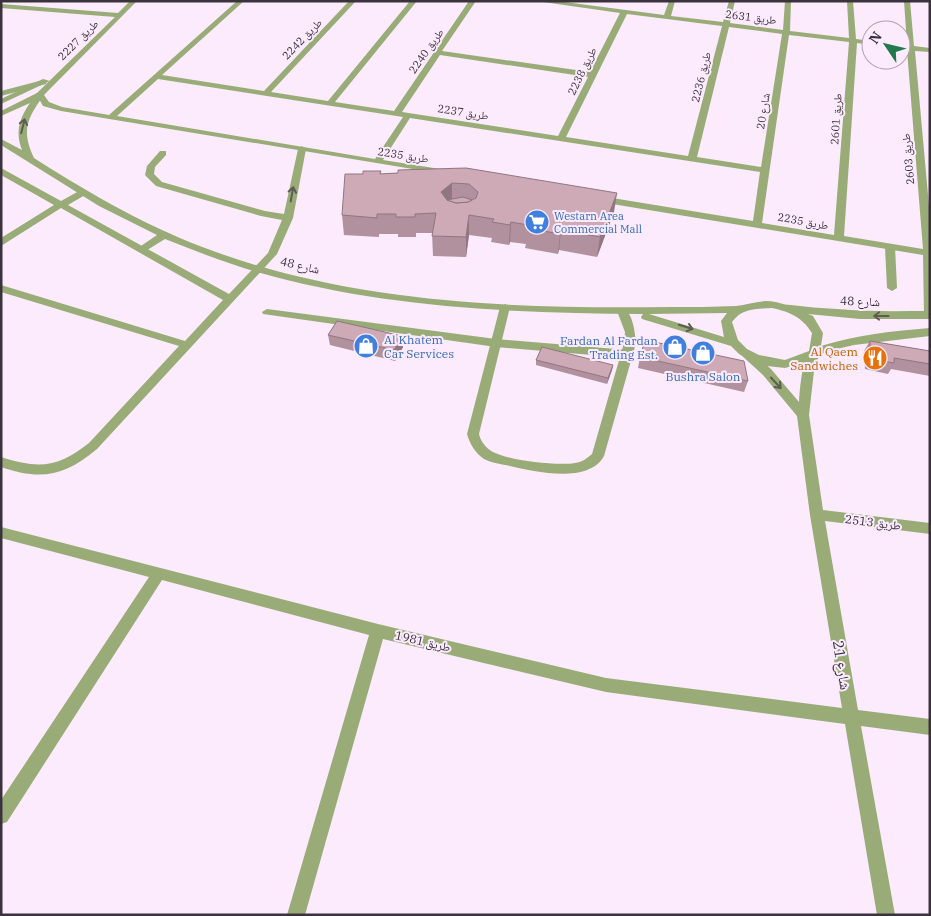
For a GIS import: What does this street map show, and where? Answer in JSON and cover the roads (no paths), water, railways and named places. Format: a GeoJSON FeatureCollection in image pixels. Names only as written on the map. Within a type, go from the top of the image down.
{"type":"FeatureCollection","features":[{"type":"Feature","properties":{"kind":"street","name":"طريق 2227"},"geometry":{"type":"LineString","coordinates":[[1,114],[40,95],[134,1]]}},
{"type":"Feature","properties":{"kind":"street"},"geometry":{"type":"LineString","coordinates":[[111,117],[242,1]]}},
{"type":"Feature","properties":{"kind":"street","name":"طريق 2242"},"geometry":{"type":"LineString","coordinates":[[267,92],[353,1]]}},
{"type":"Feature","properties":{"kind":"street"},"geometry":{"type":"LineString","coordinates":[[331,102],[414,1]]}},
{"type":"Feature","properties":{"kind":"street","name":"طريق 2240"},"geometry":{"type":"LineString","coordinates":[[397,113],[473,1]]}},
{"type":"Feature","properties":{"kind":"street","name":"طريق 2631"},"geometry":{"type":"LineString","coordinates":[[542,1],[861,43]]}},
{"type":"Feature","properties":{"kind":"street"},"geometry":{"type":"LineString","coordinates":[[610,11],[614,1]]}},
{"type":"Feature","properties":{"kind":"street"},"geometry":{"type":"LineString","coordinates":[[666,18],[672,1]]}},
{"type":"Feature","properties":{"kind":"street","name":"طريق 2236"},"geometry":{"type":"LineString","coordinates":[[692,158],[732,1]]}},
{"type":"Feature","properties":{"kind":"street","name":"شارع 20"},"geometry":{"type":"LineString","coordinates":[[757,224],[786,33],[788,1]]}},
{"type":"Feature","properties":{"kind":"street","name":"طريق 2601"},"geometry":{"type":"LineString","coordinates":[[839,239],[853,42],[850,1]]}},
{"type":"Feature","properties":{"kind":"street","name":"طريق 2603"},"geometry":{"type":"LineString","coordinates":[[907,1],[929,254],[929,315]]}},
{"type":"Feature","properties":{"kind":"street"},"geometry":{"type":"LineString","coordinates":[[1,6],[120,14]]}},
{"type":"Feature","properties":{"kind":"street","name":"طريق 2238"},"geometry":{"type":"LineString","coordinates":[[562,139],[624,13]]}},
{"type":"Feature","properties":{"kind":"street"},"geometry":{"type":"LineString","coordinates":[[912,48],[930,50]]}},
{"type":"Feature","properties":{"kind":"street"},"geometry":{"type":"LineString","coordinates":[[438,52],[592,75]]}},
{"type":"Feature","properties":{"kind":"street","name":"طريق 2227"},"geometry":{"type":"LineString","coordinates":[[1,102],[60,75]]}},
{"type":"Feature","properties":{"kind":"street","name":"طريق 2237"},"geometry":{"type":"LineString","coordinates":[[158,77],[267,92],[766,170]]}},
{"type":"Feature","properties":{"kind":"street"},"geometry":{"type":"LineString","coordinates":[[1,94],[43,82]]}},
{"type":"Feature","properties":{"kind":"street"},"geometry":{"type":"LineString","coordinates":[[30,159],[23,147],[21,134],[24,121],[40,95]]}},
{"type":"Feature","properties":{"kind":"street","name":"طريق 2235"},"geometry":{"type":"LineString","coordinates":[[40,95],[41,100],[52,107],[445,173]]}},
{"type":"Feature","properties":{"kind":"street"},"geometry":{"type":"LineString","coordinates":[[377,162],[408,114]]}},
{"type":"Feature","properties":{"kind":"street","name":"شارع 48"},"geometry":{"type":"LineString","coordinates":[[1,141],[82,192],[164,235],[259,269],[298,280],[394,297],[456,304],[622,311],[737,309]]}},
{"type":"Feature","properties":{"kind":"street"},"geometry":{"type":"LineString","coordinates":[[6,464],[30,472],[53,470],[76,461],[93,446],[259,269],[278,244],[288,218],[302,149]]}},
{"type":"Feature","properties":{"kind":"street"},"geometry":{"type":"LineString","coordinates":[[163,153],[149,171],[149,175],[159,184],[264,214],[288,218]]}},
{"type":"Feature","properties":{"kind":"street"},"geometry":{"type":"LineString","coordinates":[[1,171],[230,300]]}},
{"type":"Feature","properties":{"kind":"street"},"geometry":{"type":"LineString","coordinates":[[1,243],[82,192]]}},
{"type":"Feature","properties":{"kind":"street","name":"طريق 2235"},"geometry":{"type":"LineString","coordinates":[[591,197],[929,254]]}},
{"type":"Feature","properties":{"kind":"street"},"geometry":{"type":"LineString","coordinates":[[141,250],[164,235]]}},
{"type":"Feature","properties":{"kind":"street"},"geometry":{"type":"LineString","coordinates":[[890,247],[892,288]]}},
{"type":"Feature","properties":{"kind":"street"},"geometry":{"type":"LineString","coordinates":[[1,288],[187,345]]}},
{"type":"Feature","properties":{"kind":"street"},"geometry":{"type":"LineString","coordinates":[[803,415],[767,372],[733,343],[728,334],[726,324],[730,316],[737,309],[761,303],[790,309],[802,316],[815,329],[818,344],[814,352]]}},
{"type":"Feature","properties":{"kind":"street"},"geometry":{"type":"LineString","coordinates":[[505,307],[473,434],[475,443],[491,457],[561,468],[584,467],[592,463],[598,456],[628,354],[630,332],[622,311]]}},
{"type":"Feature","properties":{"kind":"street","name":"شارع 48"},"geometry":{"type":"LineString","coordinates":[[790,309],[860,315],[929,315]]}},
{"type":"Feature","properties":{"kind":"street","name":"شارع 48"},"geometry":{"type":"LineString","coordinates":[[622,311],[678,324],[733,343]]}},
{"type":"Feature","properties":{"kind":"street"},"geometry":{"type":"LineString","coordinates":[[267,312],[496,342],[628,354]]}},
{"type":"Feature","properties":{"kind":"street"},"geometry":{"type":"LineString","coordinates":[[746,354],[776,364],[792,363],[805,359],[814,352],[875,338],[930,332]]}},
{"type":"Feature","properties":{"kind":"street","name":"شارع 21"},"geometry":{"type":"LineString","coordinates":[[814,352],[808,371],[803,415],[817,515],[886,915]]}},
{"type":"Feature","properties":{"kind":"street","name":"طريق 2513"},"geometry":{"type":"LineString","coordinates":[[817,515],[930,529]]}},
{"type":"Feature","properties":{"kind":"street","name":"طريق 1981"},"geometry":{"type":"LineString","coordinates":[[1,532],[378,631],[606,685],[930,727]]}},
{"type":"Feature","properties":{"kind":"street"},"geometry":{"type":"LineString","coordinates":[[1,816],[158,574]]}},
{"type":"Feature","properties":{"kind":"street"},"geometry":{"type":"LineString","coordinates":[[296,915],[378,631]]}},
{"type":"Feature","properties":{"kind":"place","name":"Westarn Area Commercial Mall"},"geometry":{"type":"Point","coordinates":[537,222]}},
{"type":"Feature","properties":{"kind":"place","name":"Al Khatem Car Services"},"geometry":{"type":"Point","coordinates":[366,346]}},
{"type":"Feature","properties":{"kind":"place","name":"Fardan Al Fardan Trading Est."},"geometry":{"type":"Point","coordinates":[675,347]}},
{"type":"Feature","properties":{"kind":"place","name":"Bushra Salon"},"geometry":{"type":"Point","coordinates":[703,353]}},
{"type":"Feature","properties":{"kind":"place","name":"Al Qaem Sandwiches"},"geometry":{"type":"Point","coordinates":[875,358]}}]}
